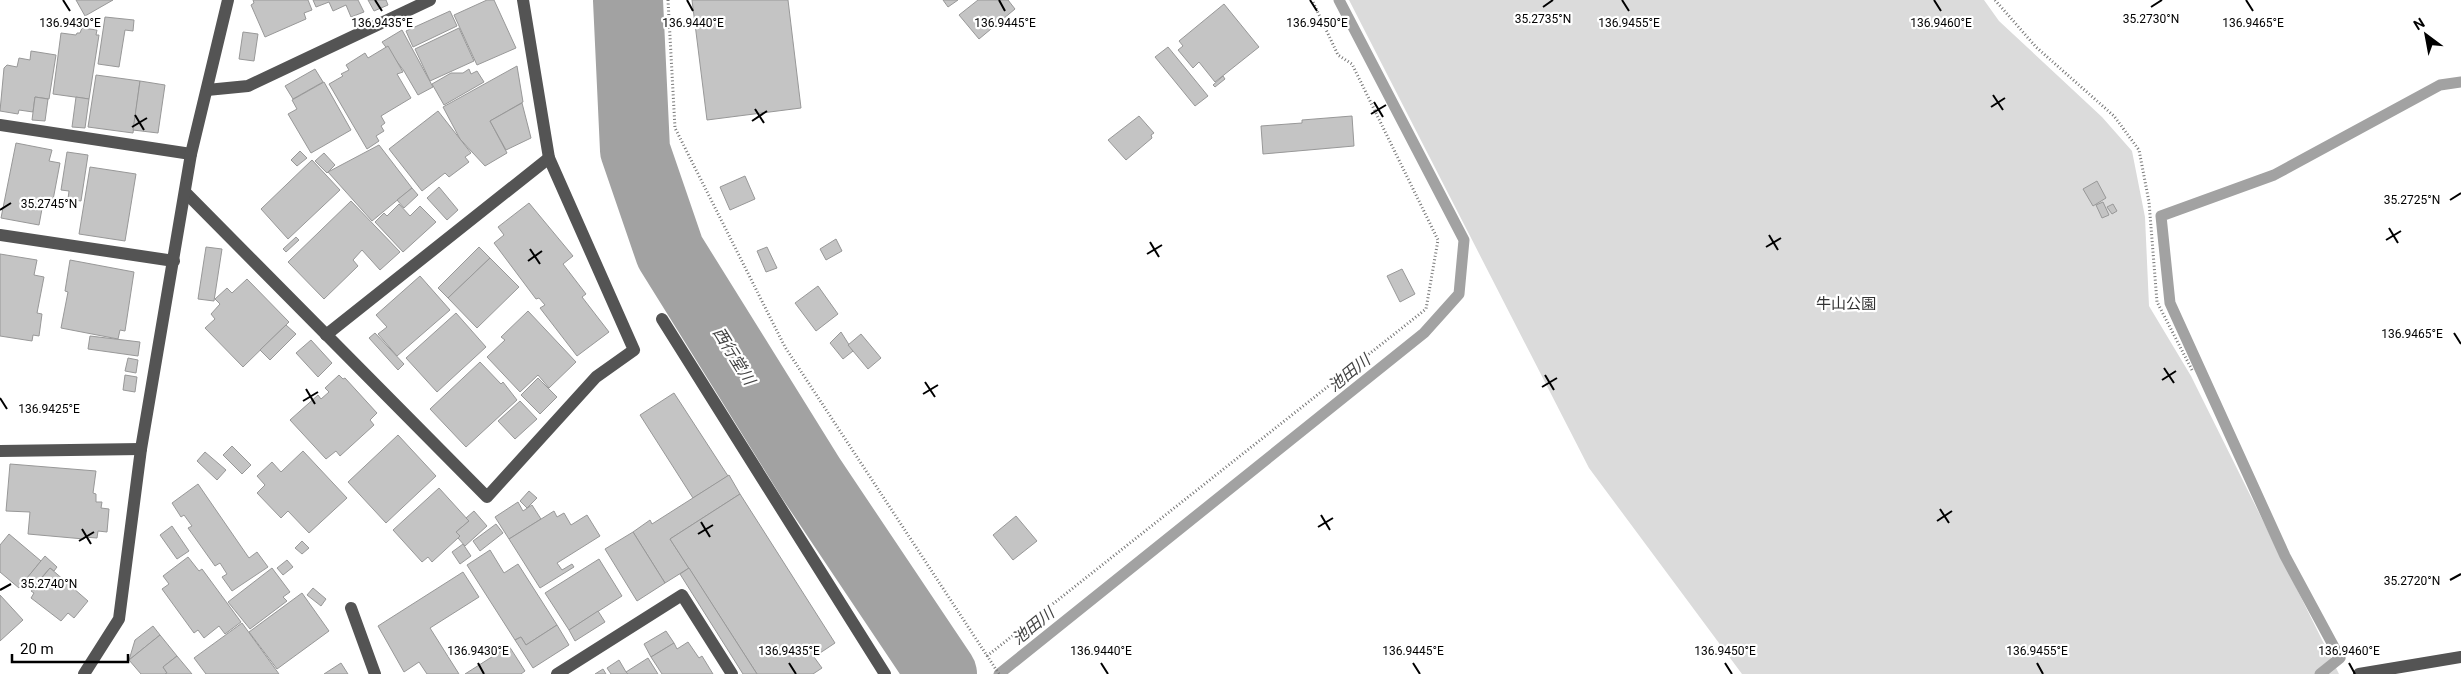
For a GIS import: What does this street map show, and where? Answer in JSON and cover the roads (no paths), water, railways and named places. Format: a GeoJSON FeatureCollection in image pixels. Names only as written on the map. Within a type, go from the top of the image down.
{"type":"FeatureCollection","features":[{"type":"Feature","properties":{"kind":"street"},"geometry":{"type":"LineString","coordinates":[[84,674],[119,619],[141,449],[191,154],[228,0]]}},
{"type":"Feature","properties":{"kind":"street"},"geometry":{"type":"LineString","coordinates":[[207,90],[248,86],[430,0]]}},
{"type":"Feature","properties":{"kind":"street"},"geometry":{"type":"LineString","coordinates":[[185,192],[486,497],[596,377],[634,350],[549,158],[523,0]]}},
{"type":"Feature","properties":{"kind":"street"},"geometry":{"type":"LineString","coordinates":[[0,125],[191,154]]}},
{"type":"Feature","properties":{"kind":"street"},"geometry":{"type":"LineString","coordinates":[[326,335],[549,158]]}},
{"type":"Feature","properties":{"kind":"street"},"geometry":{"type":"LineString","coordinates":[[0,235],[174,261]]}},
{"type":"Feature","properties":{"kind":"street"},"geometry":{"type":"LineString","coordinates":[[662,319],[885,674]]}},
{"type":"Feature","properties":{"kind":"street"},"geometry":{"type":"LineString","coordinates":[[0,451],[141,449]]}},
{"type":"Feature","properties":{"kind":"street"},"geometry":{"type":"LineString","coordinates":[[557,674],[682,594],[732,674]]}},
{"type":"Feature","properties":{"kind":"street"},"geometry":{"type":"LineString","coordinates":[[351,608],[375,674]]}},
{"type":"Feature","properties":{"kind":"street"},"geometry":{"type":"LineString","coordinates":[[2359,674],[2461,657]]}},
{"type":"Feature","properties":{"kind":"waterway","name":"西行堂川"},"geometry":{"type":"LineString","coordinates":[[628,0],[635,150],[670,252],[810,477],[942,674]]}},
{"type":"Feature","properties":{"kind":"waterway","name":"池田川"},"geometry":{"type":"LineString","coordinates":[[999,674],[1424,333],[1459,294],[1464,240],[1339,0]]}},
{"type":"Feature","properties":{"kind":"waterway"},"geometry":{"type":"LineString","coordinates":[[2320,674],[2340,658],[2285,556],[2170,303],[2161,216],[2274,175],[2440,85],[2461,82]]}},
{"type":"Feature","properties":{"kind":"park label","name":"牛山公園"},"geometry":{"type":"Point","coordinates":[1846,304]}}]}
